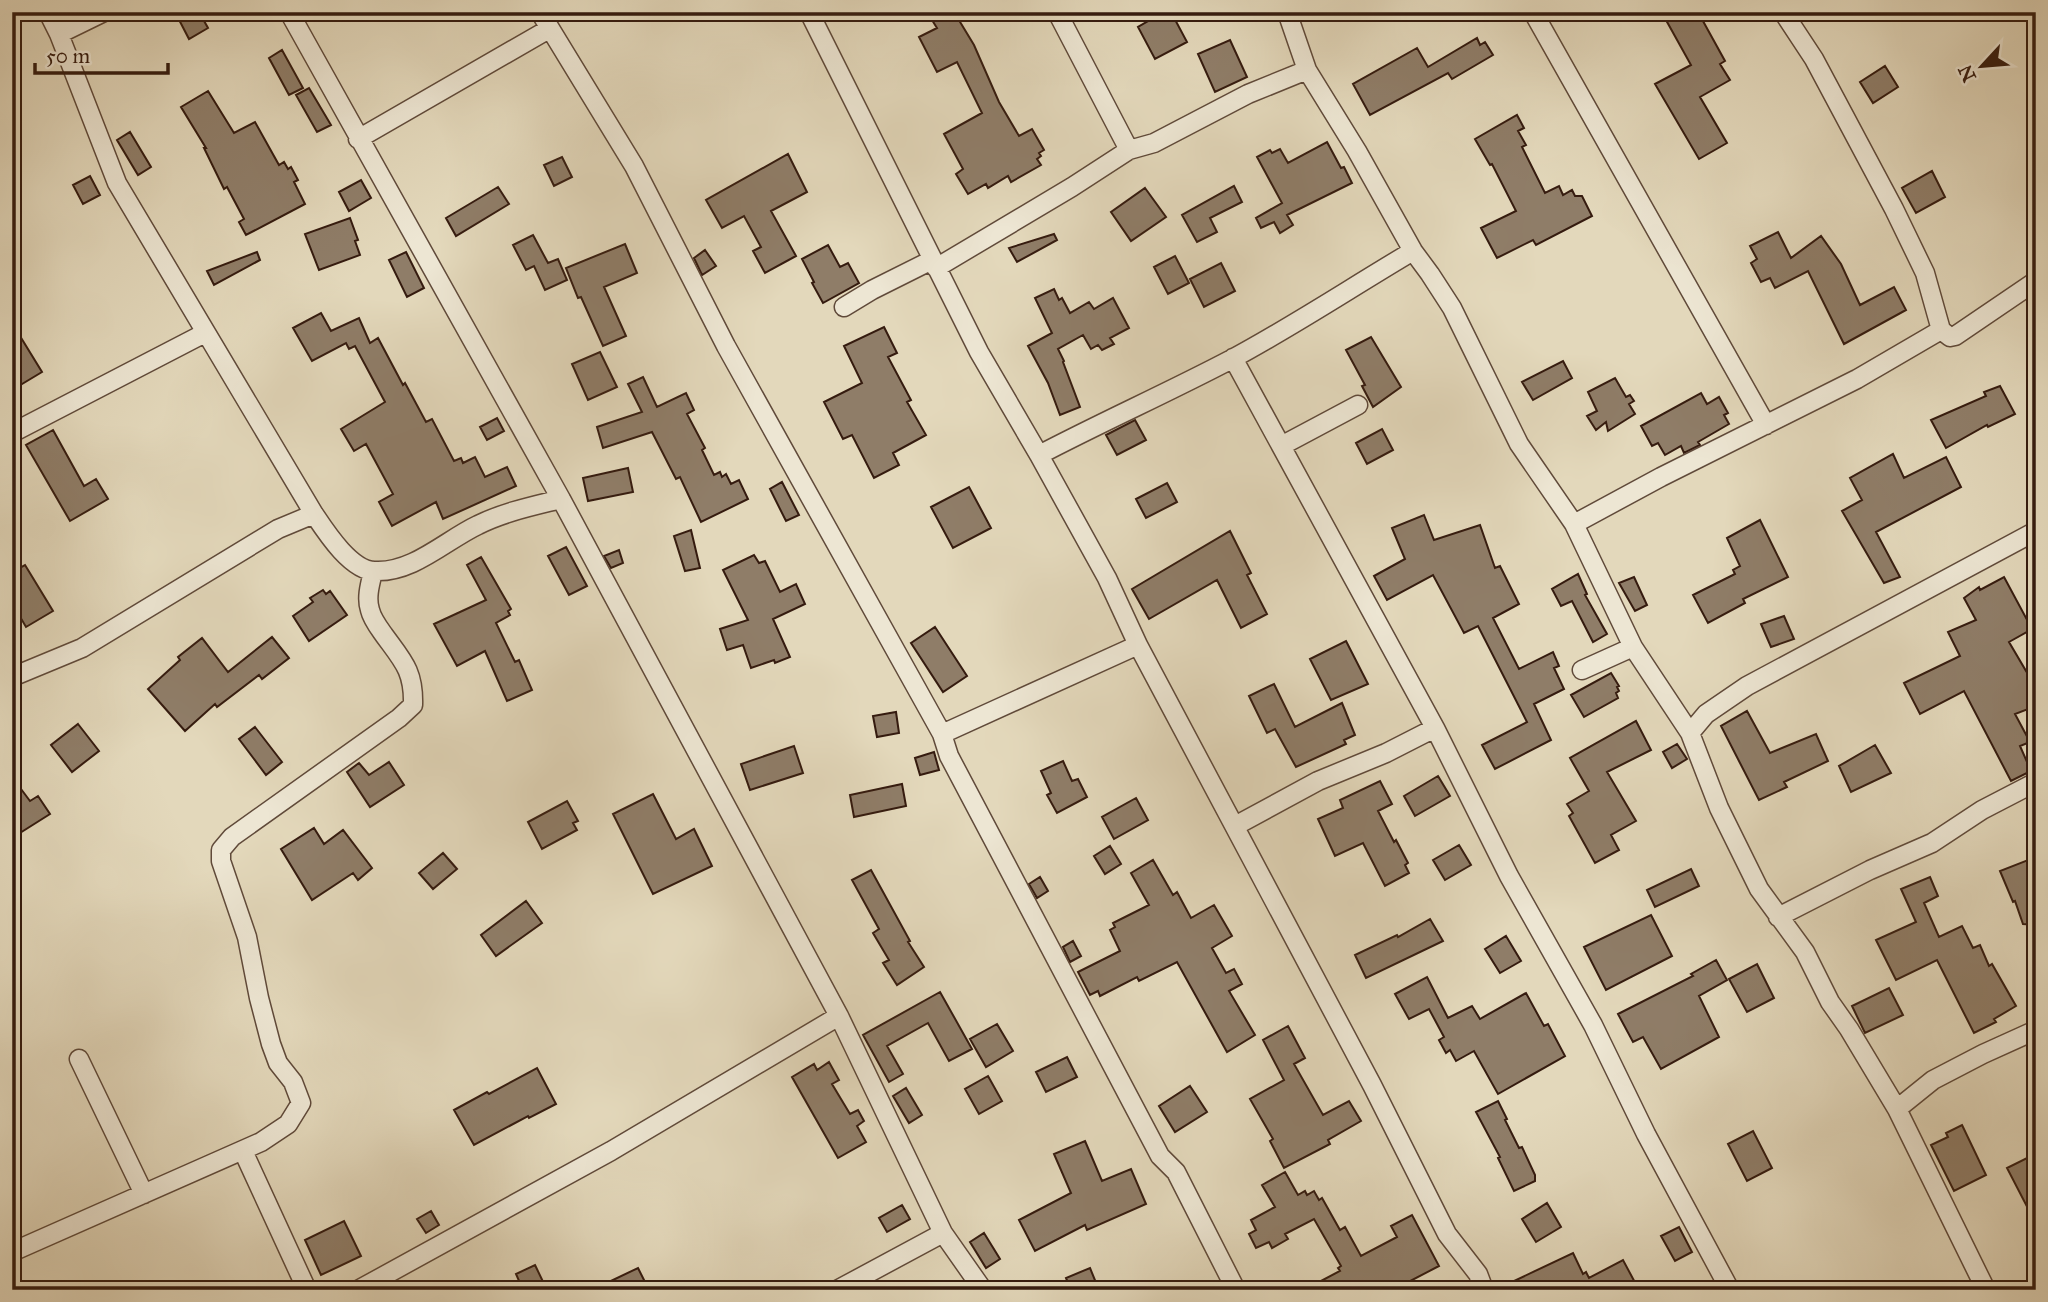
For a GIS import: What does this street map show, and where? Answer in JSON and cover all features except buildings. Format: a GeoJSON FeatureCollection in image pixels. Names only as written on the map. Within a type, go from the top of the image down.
{"type":"FeatureCollection","features":[{"type":"Feature","properties":{"kind":"street"},"geometry":{"type":"LineString","coordinates":[[48,12],[117,183],[334,544],[353,561],[373,572],[398,568],[420,559],[480,524],[513,511],[561,499]]}},
{"type":"Feature","properties":{"kind":"street"},"geometry":{"type":"LineString","coordinates":[[59,34],[104,12]]}},
{"type":"Feature","properties":{"kind":"street"},"geometry":{"type":"LineString","coordinates":[[289,12],[561,499],[839,1016],[943,1233],[983,1290]]}},
{"type":"Feature","properties":{"kind":"street"},"geometry":{"type":"LineString","coordinates":[[540,12],[634,166],[726,346],[942,734],[949,756],[1052,954],[1160,1156],[1175,1172],[1236,1290]]}},
{"type":"Feature","properties":{"kind":"street"},"geometry":{"type":"LineString","coordinates":[[809,12],[979,352],[1107,578],[1138,645],[1372,1085],[1447,1234],[1478,1273],[1484,1290]]}},
{"type":"Feature","properties":{"kind":"street"},"geometry":{"type":"LineString","coordinates":[[1057,12],[1129,150]]}},
{"type":"Feature","properties":{"kind":"street"},"geometry":{"type":"LineString","coordinates":[[1287,12],[1307,70],[1357,151],[1413,251],[1452,308],[1519,443],[1574,524],[1633,647],[1690,733],[1719,808],[1759,889],[1805,953],[1830,1002],[1849,1028],[1897,1109],[1986,1290]]}},
{"type":"Feature","properties":{"kind":"street"},"geometry":{"type":"LineString","coordinates":[[1533,12],[1766,425]]}},
{"type":"Feature","properties":{"kind":"street"},"geometry":{"type":"LineString","coordinates":[[1783,12],[1814,59],[1894,209],[1925,273],[1941,330],[1946,336],[1955,336],[2036,281]]}},
{"type":"Feature","properties":{"kind":"street"},"geometry":{"type":"LineString","coordinates":[[358,139],[549,29]]}},
{"type":"Feature","properties":{"kind":"street"},"geometry":{"type":"LineString","coordinates":[[844,307],[872,290],[934,264],[1060,194],[1129,150],[1154,143],[1248,94],[1307,70]]}},
{"type":"Feature","properties":{"kind":"street"},"geometry":{"type":"LineString","coordinates":[[1039,455],[1104,421],[1156,399],[1233,358],[1413,251]]}},
{"type":"Feature","properties":{"kind":"street"},"geometry":{"type":"LineString","coordinates":[[1574,524],[1857,379],[1941,330]]}},
{"type":"Feature","properties":{"kind":"street"},"geometry":{"type":"LineString","coordinates":[[12,433],[205,333]]}},
{"type":"Feature","properties":{"kind":"street"},"geometry":{"type":"LineString","coordinates":[[1233,358],[1435,728],[1509,876],[1593,1025],[1646,1134],[1730,1290]]}},
{"type":"Feature","properties":{"kind":"street"},"geometry":{"type":"LineString","coordinates":[[1281,446],[1358,405]]}},
{"type":"Feature","properties":{"kind":"street"},"geometry":{"type":"LineString","coordinates":[[12,677],[82,648],[278,529],[314,514]]}},
{"type":"Feature","properties":{"kind":"street"},"geometry":{"type":"LineString","coordinates":[[1690,733],[1706,714],[1747,685],[2036,531]]}},
{"type":"Feature","properties":{"kind":"street"},"geometry":{"type":"LineString","coordinates":[[12,1252],[261,1142],[289,1124],[301,1103],[293,1082],[278,1063],[271,1044],[247,937],[221,861],[221,850],[232,837],[399,718],[413,705],[414,686],[406,665],[379,628],[370,610],[369,587],[373,572]]}},
{"type":"Feature","properties":{"kind":"street"},"geometry":{"type":"LineString","coordinates":[[942,734],[1138,645]]}},
{"type":"Feature","properties":{"kind":"street"},"geometry":{"type":"LineString","coordinates":[[1582,670],[1633,647]]}},
{"type":"Feature","properties":{"kind":"street"},"geometry":{"type":"LineString","coordinates":[[1235,827],[1318,781],[1386,753],[1435,728]]}},
{"type":"Feature","properties":{"kind":"street"},"geometry":{"type":"LineString","coordinates":[[1778,917],[1932,842],[1982,810],[2036,782]]}},
{"type":"Feature","properties":{"kind":"street"},"geometry":{"type":"LineString","coordinates":[[358,1290],[611,1151],[839,1016]]}},
{"type":"Feature","properties":{"kind":"street"},"geometry":{"type":"LineString","coordinates":[[1897,1109],[1933,1080],[2036,1030]]}},
{"type":"Feature","properties":{"kind":"street"},"geometry":{"type":"LineString","coordinates":[[79,1059],[144,1194]]}},
{"type":"Feature","properties":{"kind":"street"},"geometry":{"type":"LineString","coordinates":[[243,1151],[307,1290]]}},
{"type":"Feature","properties":{"kind":"street"},"geometry":{"type":"LineString","coordinates":[[837,1290],[943,1233]]}}]}
